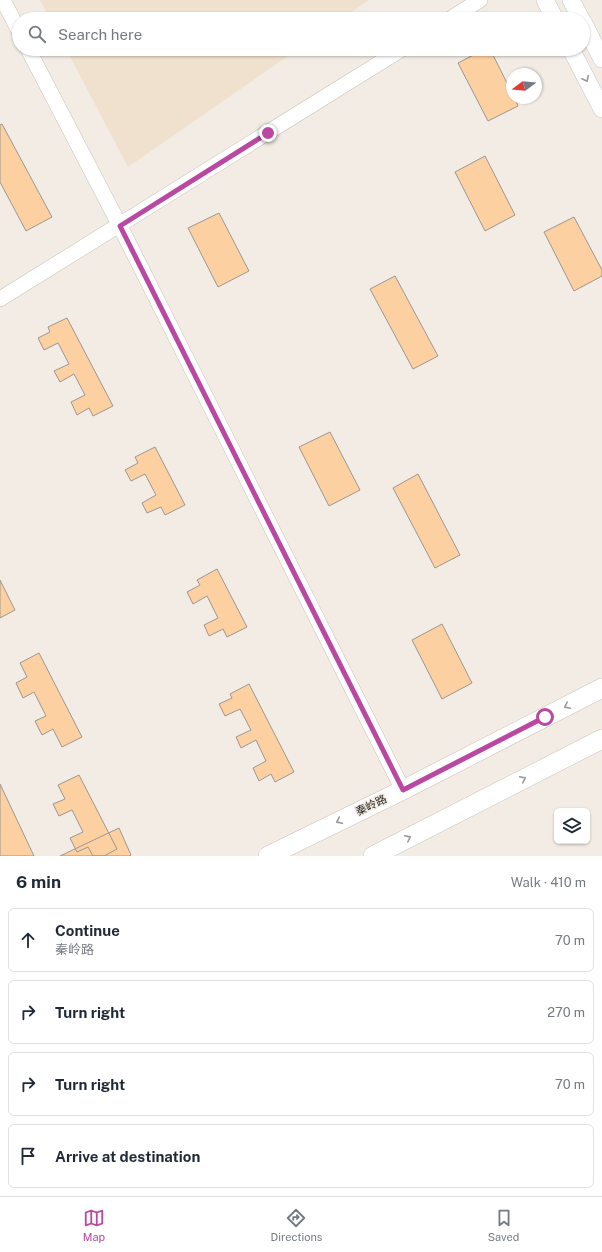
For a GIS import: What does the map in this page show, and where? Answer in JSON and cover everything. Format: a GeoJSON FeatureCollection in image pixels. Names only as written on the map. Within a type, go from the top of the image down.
{"type":"FeatureCollection","features":[{"type":"Feature","properties":{"kind":"main road"},"geometry":{"type":"LineString","coordinates":[[545,0],[551,12]]}},
{"type":"Feature","properties":{"kind":"main road"},"geometry":{"type":"LineString","coordinates":[[571,0],[577,12]]}},
{"type":"Feature","properties":{"kind":"main road"},"geometry":{"type":"LineString","coordinates":[[590,36],[602,59]]}},
{"type":"Feature","properties":{"kind":"main road"},"geometry":{"type":"LineString","coordinates":[[575,56],[602,109]]}},
{"type":"Feature","properties":{"kind":"main road","name":"秦岭路"},"geometry":{"type":"LineString","coordinates":[[268,856],[403,790],[602,688]]}},
{"type":"Feature","properties":{"kind":"main road"},"geometry":{"type":"LineString","coordinates":[[373,856],[602,739]]}},
{"type":"Feature","properties":{"kind":"street"},"geometry":{"type":"LineString","coordinates":[[3,0],[12,18]]}},
{"type":"Feature","properties":{"kind":"street"},"geometry":{"type":"LineString","coordinates":[[461,12],[480,0]]}},
{"type":"Feature","properties":{"kind":"street"},"geometry":{"type":"LineString","coordinates":[[32,56],[120,226],[403,790]]}},
{"type":"Feature","properties":{"kind":"street"},"geometry":{"type":"LineString","coordinates":[[0,299],[120,226],[391,56]]}},
{"type":"Feature","properties":{"kind":"shaded area"},"geometry":{"type":"Polygon","coordinates":[[[40,0],[369,0],[351,12],[46,12],[40,0]]]}},
{"type":"Feature","properties":{"kind":"shaded area"},"geometry":{"type":"Polygon","coordinates":[[[70,56],[288,56],[128,167],[70,56]]]}},
{"type":"Feature","properties":{"kind":"building"},"geometry":{"type":"Polygon","coordinates":[[[472,56],[494,56],[506,81],[506,104],[517,104],[518,106],[488,121],[458,63],[472,56]]]}},
{"type":"Feature","properties":{"kind":"building"},"geometry":{"type":"Polygon","coordinates":[[[2,124],[52,217],[26,231],[0,182],[0,125],[2,124]]]}},
{"type":"Feature","properties":{"kind":"building"},"geometry":{"type":"Polygon","coordinates":[[[485,156],[515,215],[485,231],[455,172],[485,156]]]}},
{"type":"Feature","properties":{"kind":"building"},"geometry":{"type":"Polygon","coordinates":[[[219,213],[249,271],[218,287],[188,228],[219,213]]]}},
{"type":"Feature","properties":{"kind":"building"},"geometry":{"type":"Polygon","coordinates":[[[574,217],[602,270],[602,276],[574,291],[544,232],[574,217]]]}},
{"type":"Feature","properties":{"kind":"building"},"geometry":{"type":"Polygon","coordinates":[[[395,276],[438,356],[413,369],[370,289],[395,276]]]}},
{"type":"Feature","properties":{"kind":"building"},"geometry":{"type":"Polygon","coordinates":[[[67,318],[113,406],[93,416],[89,408],[77,415],[71,402],[85,395],[74,374],[60,382],[54,371],[69,364],[58,343],[44,350],[38,338],[50,332],[48,327],[67,318]]]}},
{"type":"Feature","properties":{"kind":"building"},"geometry":{"type":"Polygon","coordinates":[[[330,432],[360,490],[329,506],[299,447],[330,432]]]}},
{"type":"Feature","properties":{"kind":"building"},"geometry":{"type":"Polygon","coordinates":[[[155,447],[185,505],[165,515],[161,507],[147,513],[142,503],[156,495],[145,474],[131,481],[125,470],[138,463],[135,457],[155,447]]]}},
{"type":"Feature","properties":{"kind":"building"},"geometry":{"type":"Polygon","coordinates":[[[418,474],[460,555],[435,568],[393,488],[418,474]]]}},
{"type":"Feature","properties":{"kind":"building"},"geometry":{"type":"Polygon","coordinates":[[[217,569],[247,627],[227,637],[223,629],[209,636],[204,625],[218,618],[207,596],[193,604],[187,592],[200,585],[197,580],[217,569]]]}},
{"type":"Feature","properties":{"kind":"building"},"geometry":{"type":"Polygon","coordinates":[[[0,580],[15,610],[0,618],[0,580]]]}},
{"type":"Feature","properties":{"kind":"building"},"geometry":{"type":"Polygon","coordinates":[[[442,624],[472,683],[442,699],[412,640],[442,624]]]}},
{"type":"Feature","properties":{"kind":"building"},"geometry":{"type":"Polygon","coordinates":[[[39,653],[82,737],[62,747],[53,729],[42,735],[35,721],[46,716],[34,692],[23,698],[16,683],[27,677],[20,663],[39,653]]]}},
{"type":"Feature","properties":{"kind":"building"},"geometry":{"type":"Polygon","coordinates":[[[249,684],[294,772],[275,782],[271,774],[259,781],[253,768],[266,761],[256,740],[241,748],[236,737],[251,730],[240,709],[225,716],[219,704],[232,698],[230,694],[249,684]]]}},
{"type":"Feature","properties":{"kind":"building"},"geometry":{"type":"Polygon","coordinates":[[[79,775],[117,849],[104,856],[93,856],[88,847],[77,852],[70,838],[83,832],[72,810],[59,816],[53,804],[65,799],[58,785],[79,775]]]}},
{"type":"Feature","properties":{"kind":"building"},"geometry":{"type":"Polygon","coordinates":[[[0,784],[34,856],[0,856],[0,784]]]}},
{"type":"Feature","properties":{"kind":"building"},"geometry":{"type":"Polygon","coordinates":[[[119,828],[131,855],[130,856],[60,856],[119,828]]]}},
{"type":"Feature","properties":{"kind":"route"},"geometry":{"type":"LineString","coordinates":[[268,133],[120,226],[403,790],[545,717]]}}]}
